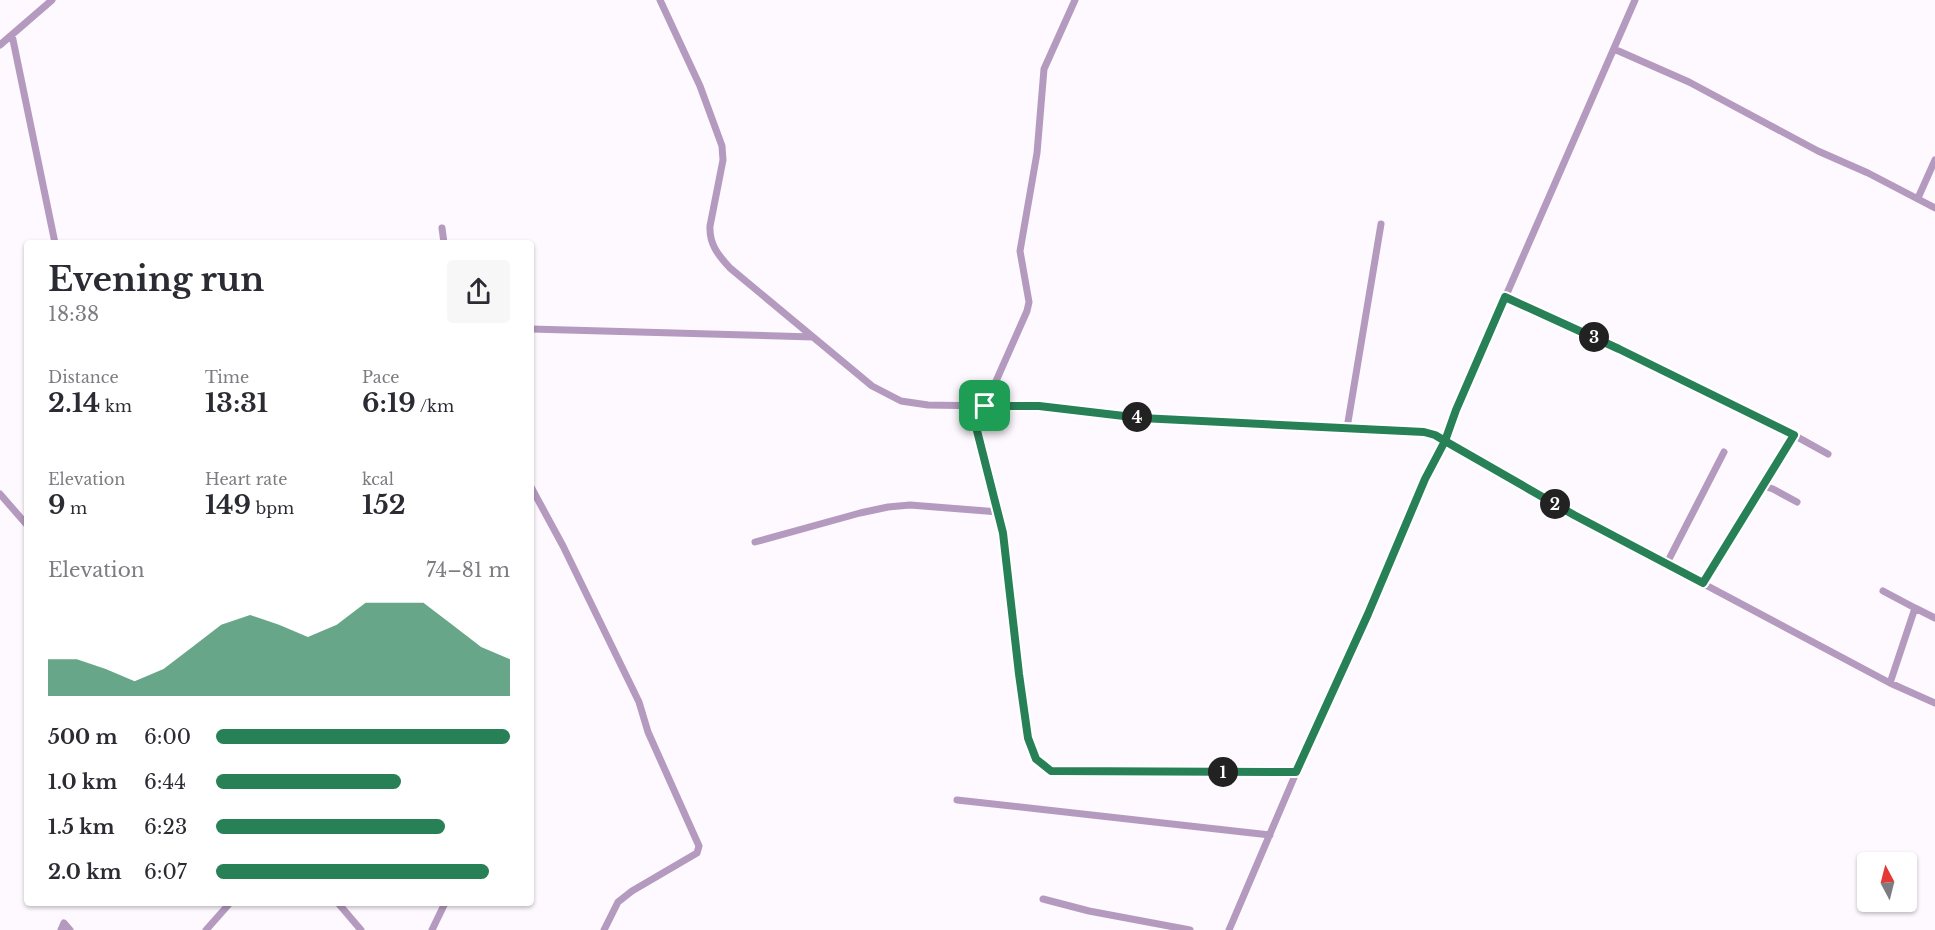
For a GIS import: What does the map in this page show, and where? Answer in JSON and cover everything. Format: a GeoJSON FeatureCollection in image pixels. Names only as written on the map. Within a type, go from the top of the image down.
{"type":"FeatureCollection","features":[{"type":"Feature","properties":{"kind":"street"},"geometry":{"type":"LineString","coordinates":[[0,45],[52,0]]}},
{"type":"Feature","properties":{"kind":"street"},"geometry":{"type":"LineString","coordinates":[[660,0],[700,86],[722,146],[723,160],[710,235],[714,247],[730,268],[886,395],[901,401],[928,405],[1039,406],[1141,418],[1424,432],[1435,435],[1574,515],[1890,683],[1935,703]]}},
{"type":"Feature","properties":{"kind":"street"},"geometry":{"type":"LineString","coordinates":[[985,406],[1029,302],[1020,251],[1038,153],[1044,69],[1075,0]]}},
{"type":"Feature","properties":{"kind":"street"},"geometry":{"type":"LineString","coordinates":[[1229,930],[1425,479],[1445,441],[1456,410],[1635,0]]}},
{"type":"Feature","properties":{"kind":"street"},"geometry":{"type":"LineString","coordinates":[[12,35],[54,240]]}},
{"type":"Feature","properties":{"kind":"street"},"geometry":{"type":"LineString","coordinates":[[1614,49],[1689,82],[1818,151],[1868,173],[1935,208]]}},
{"type":"Feature","properties":{"kind":"street"},"geometry":{"type":"LineString","coordinates":[[1918,198],[1935,160]]}},
{"type":"Feature","properties":{"kind":"street"},"geometry":{"type":"LineString","coordinates":[[1347,428],[1381,224]]}},
{"type":"Feature","properties":{"kind":"street"},"geometry":{"type":"LineString","coordinates":[[442,228],[444,240]]}},
{"type":"Feature","properties":{"kind":"street"},"geometry":{"type":"LineString","coordinates":[[1505,297],[1619,349],[1828,454]]}},
{"type":"Feature","properties":{"kind":"street"},"geometry":{"type":"LineString","coordinates":[[534,329],[813,337]]}},
{"type":"Feature","properties":{"kind":"street"},"geometry":{"type":"LineString","coordinates":[[971,407],[1003,533],[1028,738],[1036,759],[1051,771],[1296,772]]}},
{"type":"Feature","properties":{"kind":"street"},"geometry":{"type":"LineString","coordinates":[[1703,583],[1794,435]]}},
{"type":"Feature","properties":{"kind":"street"},"geometry":{"type":"LineString","coordinates":[[1666,563],[1724,452]]}},
{"type":"Feature","properties":{"kind":"street"},"geometry":{"type":"LineString","coordinates":[[1764,486],[1797,502]]}},
{"type":"Feature","properties":{"kind":"street"},"geometry":{"type":"LineString","coordinates":[[534,493],[563,546],[639,702],[648,732],[699,846],[697,853],[618,902],[604,930]]}},
{"type":"Feature","properties":{"kind":"street"},"geometry":{"type":"LineString","coordinates":[[0,494],[24,522]]}},
{"type":"Feature","properties":{"kind":"street"},"geometry":{"type":"LineString","coordinates":[[755,542],[888,507],[910,506],[999,512]]}},
{"type":"Feature","properties":{"kind":"street"},"geometry":{"type":"LineString","coordinates":[[1883,591],[1935,618]]}},
{"type":"Feature","properties":{"kind":"street"},"geometry":{"type":"LineString","coordinates":[[1890,683],[1915,608]]}},
{"type":"Feature","properties":{"kind":"street"},"geometry":{"type":"LineString","coordinates":[[957,800],[1270,835]]}},
{"type":"Feature","properties":{"kind":"street"},"geometry":{"type":"LineString","coordinates":[[1043,899],[1089,911],[1190,930]]}},
{"type":"Feature","properties":{"kind":"street"},"geometry":{"type":"LineString","coordinates":[[206,930],[227,906]]}},
{"type":"Feature","properties":{"kind":"street"},"geometry":{"type":"LineString","coordinates":[[341,906],[361,930]]}},
{"type":"Feature","properties":{"kind":"street"},"geometry":{"type":"LineString","coordinates":[[432,930],[444,906]]}},
{"type":"Feature","properties":{"kind":"street"},"geometry":{"type":"LineString","coordinates":[[61,930],[64,923],[70,930]]}},
{"type":"Feature","properties":{"kind":"route"},"geometry":{"type":"LineString","coordinates":[[985,406],[971,407],[1003,533],[1028,738],[1036,759],[1051,771],[1296,772],[1406,528],[1425,479],[1445,441],[1574,515],[1703,583],[1794,435],[1619,349],[1505,297],[1445,441],[1424,432],[1141,418],[1039,406],[985,406]]}}]}
